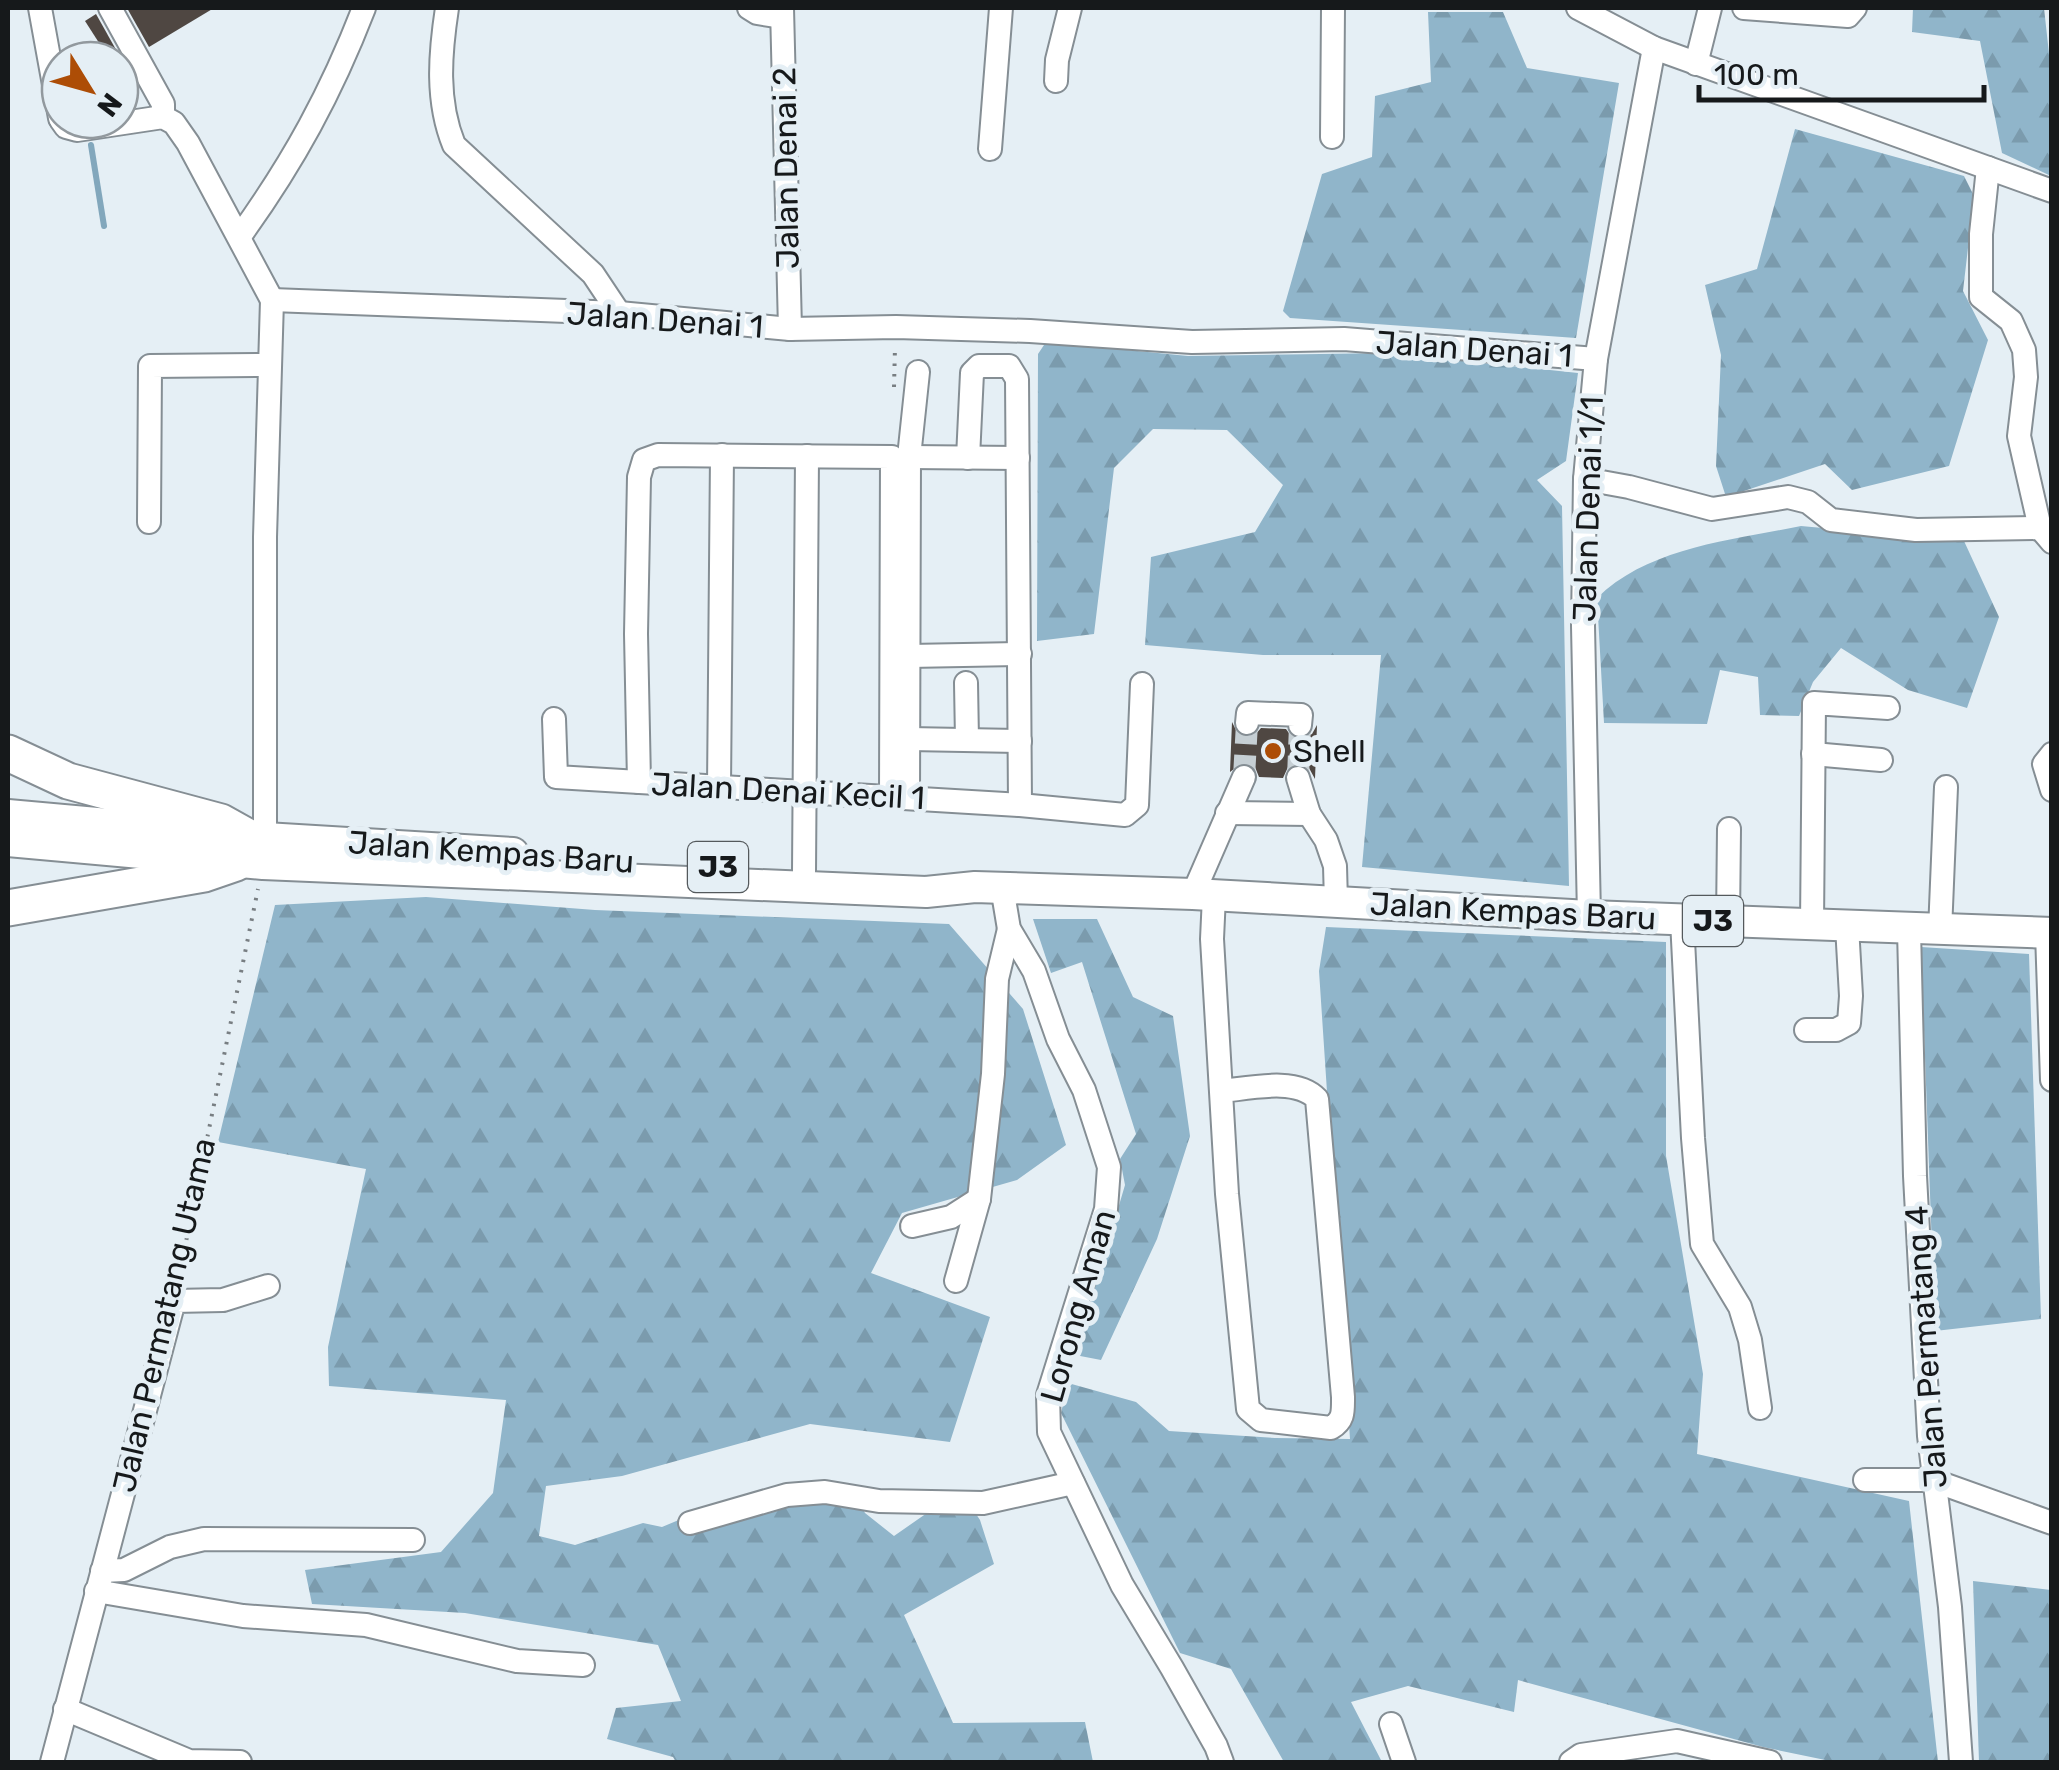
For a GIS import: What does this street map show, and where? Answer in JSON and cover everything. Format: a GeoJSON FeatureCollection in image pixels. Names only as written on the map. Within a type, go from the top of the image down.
{"type":"FeatureCollection","features":[{"type":"Feature","properties":{"kind":"highway"},"geometry":{"type":"LineString","coordinates":[[8,753],[68,780],[221,822],[253,851],[204,874],[8,908]]}},
{"type":"Feature","properties":{"kind":"main road","name":"Jalan Kempas Baru"},"geometry":{"type":"LineString","coordinates":[[8,816],[253,851],[926,892],[988,887],[1909,930],[2049,933]]}},
{"type":"Feature","properties":{"kind":"main road","name":"Jalan Kempas Baru"},"geometry":{"type":"LineString","coordinates":[[8,840],[927,877],[988,887]]}},
{"type":"Feature","properties":{"kind":"street"},"geometry":{"type":"LineString","coordinates":[[40,8],[46,40]]}},
{"type":"Feature","properties":{"kind":"street"},"geometry":{"type":"LineString","coordinates":[[110,8],[163,104],[164,117]]}},
{"type":"Feature","properties":{"kind":"street"},"geometry":{"type":"LineString","coordinates":[[240,236],[281,179],[317,116],[337,78],[364,8]]}},
{"type":"Feature","properties":{"kind":"street"},"geometry":{"type":"LineString","coordinates":[[446,8],[440,84],[445,123],[454,145],[593,274],[619,313]]}},
{"type":"Feature","properties":{"kind":"street"},"geometry":{"type":"LineString","coordinates":[[749,8],[756,13],[782,12]]}},
{"type":"Feature","properties":{"kind":"street"},"geometry":{"type":"LineString","coordinates":[[990,149],[1001,8]]}},
{"type":"Feature","properties":{"kind":"street"},"geometry":{"type":"LineString","coordinates":[[1056,81],[1070,8]]}},
{"type":"Feature","properties":{"kind":"street"},"geometry":{"type":"LineString","coordinates":[[1332,137],[1333,8]]}},
{"type":"Feature","properties":{"kind":"street"},"geometry":{"type":"LineString","coordinates":[[1578,8],[1654,48],[2052,190]]}},
{"type":"Feature","properties":{"kind":"street"},"geometry":{"type":"LineString","coordinates":[[1696,64],[1710,8]]}},
{"type":"Feature","properties":{"kind":"street"},"geometry":{"type":"LineString","coordinates":[[1744,8],[1848,16],[1856,8]]}},
{"type":"Feature","properties":{"kind":"street","name":"Jalan Denai 2"},"geometry":{"type":"LineString","coordinates":[[782,12],[790,329]]}},
{"type":"Feature","properties":{"kind":"street","name":"Jalan Denai 1/1"},"geometry":{"type":"LineString","coordinates":[[1589,916],[1582,626],[1585,479],[1596,359],[1654,48]]}},
{"type":"Feature","properties":{"kind":"street"},"geometry":{"type":"LineString","coordinates":[[140,121],[164,117],[188,142],[272,300],[253,851]]}},
{"type":"Feature","properties":{"kind":"street"},"geometry":{"type":"LineString","coordinates":[[1585,479],[1629,486],[1712,510],[1788,497],[1808,502],[1831,520],[1916,530],[2046,535],[2019,436],[2026,376],[2024,350],[2012,322],[1980,296],[1988,168]]}},
{"type":"Feature","properties":{"kind":"street","name":"Jalan Denai 1"},"geometry":{"type":"LineString","coordinates":[[272,300],[619,313],[790,329],[896,327],[1192,342],[1344,339],[1596,359]]}},
{"type":"Feature","properties":{"kind":"street"},"geometry":{"type":"LineString","coordinates":[[148,522],[150,366],[268,365]]}},
{"type":"Feature","properties":{"kind":"street"},"geometry":{"type":"LineString","coordinates":[[968,458],[970,379],[975,369],[985,365],[1009,366],[1016,374],[1020,806]]}},
{"type":"Feature","properties":{"kind":"street"},"geometry":{"type":"LineString","coordinates":[[900,798],[900,457],[918,372]]}},
{"type":"Feature","properties":{"kind":"street"},"geometry":{"type":"LineString","coordinates":[[639,782],[636,634],[639,477],[644,460],[658,455],[1018,458]]}},
{"type":"Feature","properties":{"kind":"street"},"geometry":{"type":"LineString","coordinates":[[719,787],[722,455]]}},
{"type":"Feature","properties":{"kind":"street"},"geometry":{"type":"LineString","coordinates":[[804,872],[807,456]]}},
{"type":"Feature","properties":{"kind":"street"},"geometry":{"type":"LineString","coordinates":[[900,457],[908,656],[908,738],[900,798]]}},
{"type":"Feature","properties":{"kind":"street"},"geometry":{"type":"LineString","coordinates":[[908,656],[1020,654]]}},
{"type":"Feature","properties":{"kind":"street"},"geometry":{"type":"LineString","coordinates":[[966,683],[967,740]]}},
{"type":"Feature","properties":{"kind":"street","name":"Jalan Denai Kecil 1"},"geometry":{"type":"LineString","coordinates":[[554,719],[556,778],[1125,815],[1133,812],[1137,804],[1142,684]]}},
{"type":"Feature","properties":{"kind":"street"},"geometry":{"type":"LineString","coordinates":[[1812,924],[1814,702],[1888,708]]}},
{"type":"Feature","properties":{"kind":"street"},"geometry":{"type":"LineString","coordinates":[[1247,723],[1248,713],[1301,716],[1300,724]]}},
{"type":"Feature","properties":{"kind":"street"},"geometry":{"type":"LineString","coordinates":[[908,738],[1020,741]]}},
{"type":"Feature","properties":{"kind":"street"},"geometry":{"type":"LineString","coordinates":[[1813,754],[1881,760]]}},
{"type":"Feature","properties":{"kind":"street"},"geometry":{"type":"LineString","coordinates":[[2052,754],[2044,764],[2052,790]]}},
{"type":"Feature","properties":{"kind":"street"},"geometry":{"type":"LineString","coordinates":[[1223,1091],[1292,1087],[1305,1089],[1317,1099],[1343,1414],[1332,1428],[1261,1420],[1248,1410],[1228,1194],[1212,939],[1204,895],[1227,812],[1244,777]]}},
{"type":"Feature","properties":{"kind":"street"},"geometry":{"type":"LineString","coordinates":[[1298,778],[1309,814],[1326,840],[1335,866],[1336,902]]}},
{"type":"Feature","properties":{"kind":"street"},"geometry":{"type":"LineString","coordinates":[[1940,931],[1946,786]]}},
{"type":"Feature","properties":{"kind":"street"},"geometry":{"type":"LineString","coordinates":[[1227,812],[1309,814]]}},
{"type":"Feature","properties":{"kind":"street"},"geometry":{"type":"LineString","coordinates":[[1728,921],[1729,829]]}},
{"type":"Feature","properties":{"kind":"street","name":"Lorong Aman"},"geometry":{"type":"LineString","coordinates":[[988,887],[1034,971],[1058,1038],[1084,1090],[1109,1167],[1106,1210],[1047,1401],[1050,1438],[1122,1585],[1181,1683],[1222,1762]]}},
{"type":"Feature","properties":{"kind":"street"},"geometry":{"type":"LineString","coordinates":[[1682,920],[1702,1244],[1740,1308],[1750,1340],[1760,1408]]}},
{"type":"Feature","properties":{"kind":"street"},"geometry":{"type":"LineString","coordinates":[[1806,1030],[1836,1030],[1850,1023],[1847,926]]}},
{"type":"Feature","properties":{"kind":"street"},"geometry":{"type":"LineString","coordinates":[[956,1281],[979,1199],[993,1074],[997,979],[1009,929]]}},
{"type":"Feature","properties":{"kind":"street","name":"Jalan Permatang 4"},"geometry":{"type":"LineString","coordinates":[[1909,930],[1915,1176],[1932,1480],[1950,1607],[1961,1762]]}},
{"type":"Feature","properties":{"kind":"street"},"geometry":{"type":"LineString","coordinates":[[2049,933],[2052,1080]]}},
{"type":"Feature","properties":{"kind":"street"},"geometry":{"type":"LineString","coordinates":[[912,1226],[951,1218],[979,1199]]}},
{"type":"Feature","properties":{"kind":"street"},"geometry":{"type":"LineString","coordinates":[[174,1301],[224,1300],[268,1286]]}},
{"type":"Feature","properties":{"kind":"street","name":"Jalan Permatang Utama"},"geometry":{"type":"LineString","coordinates":[[52,1762],[174,1301]]}},
{"type":"Feature","properties":{"kind":"street"},"geometry":{"type":"LineString","coordinates":[[1865,1480],[1932,1480],[2052,1522]]}},
{"type":"Feature","properties":{"kind":"street"},"geometry":{"type":"LineString","coordinates":[[690,1523],[786,1495],[825,1492],[879,1502],[983,1504],[1073,1483]]}},
{"type":"Feature","properties":{"kind":"street"},"geometry":{"type":"LineString","coordinates":[[99,1581],[170,1547],[204,1539],[413,1540]]}},
{"type":"Feature","properties":{"kind":"street"},"geometry":{"type":"LineString","coordinates":[[99,1581],[243,1616],[366,1625],[517,1661],[583,1665]]}},
{"type":"Feature","properties":{"kind":"street"},"geometry":{"type":"LineString","coordinates":[[65,1709],[189,1760],[240,1762]]}},
{"type":"Feature","properties":{"kind":"street"},"geometry":{"type":"LineString","coordinates":[[1391,1724],[1404,1762]]}},
{"type":"Feature","properties":{"kind":"street"},"geometry":{"type":"LineString","coordinates":[[1571,1762],[1581,1755],[1676,1741],[1770,1762]]}},
{"type":"Feature","properties":{"kind":"path","name":"Jalan Permatang Utama"},"geometry":{"type":"LineString","coordinates":[[174,1301],[253,851]]}},
{"type":"Feature","properties":{"kind":"green space"},"geometry":{"type":"Polygon","coordinates":[[[1913,8],[2044,8],[2052,81],[2051,176],[2002,153],[1980,41],[1912,32],[1913,8]]]}},
{"type":"Feature","properties":{"kind":"green space"},"geometry":{"type":"Polygon","coordinates":[[[1428,12],[1503,12],[1527,68],[1619,83],[1576,338],[1290,318],[1283,311],[1322,174],[1372,157],[1375,96],[1431,82],[1428,12]]]}},
{"type":"Feature","properties":{"kind":"green space"},"geometry":{"type":"Polygon","coordinates":[[[1795,129],[1964,176],[1974,196],[1963,291],[1988,340],[1949,466],[1852,490],[1825,464],[1726,497],[1716,466],[1721,355],[1705,285],[1757,269],[1795,129]]]}},
{"type":"Feature","properties":{"kind":"green space"},"geometry":{"type":"Polygon","coordinates":[[[1046,342],[1188,356],[1388,353],[1578,373],[1566,461],[1537,480],[1562,506],[1569,886],[1362,867],[1381,655],[1263,655],[1145,645],[1151,557],[1255,532],[1283,485],[1227,430],[1153,429],[1114,468],[1094,634],[1037,641],[1038,354],[1046,342]]]}},
{"type":"Feature","properties":{"kind":"green space"},"geometry":{"type":"Polygon","coordinates":[[[1801,526],[1964,541],[1999,617],[1967,708],[1908,690],[1841,648],[1813,682],[1799,716],[1760,715],[1758,677],[1720,670],[1707,724],[1604,723],[1597,598],[1641,567],[1666,556],[1801,526]]]}},
{"type":"Feature","properties":{"kind":"green space"},"geometry":{"type":"Polygon","coordinates":[[[426,897],[595,910],[949,924],[1023,1009],[1066,1145],[1017,1180],[902,1213],[871,1273],[990,1317],[950,1442],[810,1424],[622,1476],[546,1486],[539,1536],[575,1545],[643,1523],[662,1527],[705,1509],[853,1491],[865,1513],[894,1536],[960,1490],[980,1520],[994,1564],[904,1615],[953,1723],[1085,1722],[1093,1762],[676,1762],[673,1757],[607,1739],[616,1708],[681,1701],[658,1645],[465,1613],[312,1604],[305,1570],[441,1552],[493,1493],[506,1400],[329,1386],[328,1347],[366,1169],[218,1142],[275,905],[426,897]]]}},
{"type":"Feature","properties":{"kind":"green space"},"geometry":{"type":"Polygon","coordinates":[[[1033,919],[1097,919],[1133,997],[1173,1016],[1190,1136],[1157,1239],[1101,1360],[1075,1355],[1125,1185],[1120,1159],[1136,1134],[1082,962],[1051,973],[1033,919]]]}},
{"type":"Feature","properties":{"kind":"green space"},"geometry":{"type":"Polygon","coordinates":[[[1326,927],[1666,942],[1666,1156],[1703,1374],[1697,1454],[1909,1501],[1938,1762],[1835,1762],[1763,1747],[1518,1680],[1514,1712],[1408,1686],[1351,1702],[1382,1762],[1284,1762],[1231,1669],[1180,1653],[1061,1413],[1068,1383],[1136,1402],[1169,1431],[1350,1439],[1319,971],[1326,927]]]}},
{"type":"Feature","properties":{"kind":"green space"},"geometry":{"type":"Polygon","coordinates":[[[1921,947],[2029,954],[2041,1319],[1935,1331],[1921,947]]]}},
{"type":"Feature","properties":{"kind":"green space"},"geometry":{"type":"Polygon","coordinates":[[[1973,1581],[2051,1590],[2051,1762],[1979,1762],[1973,1581]]]}},
{"type":"Feature","properties":{"kind":"building"},"geometry":{"type":"Polygon","coordinates":[[[127,8],[214,8],[149,47],[127,8]]]}},
{"type":"Feature","properties":{"kind":"building"},"geometry":{"type":"Polygon","coordinates":[[[96,14],[111,40],[97,40],[85,21],[96,14]]]}},
{"type":"Feature","properties":{"kind":"building","name":"Shell"},"geometry":{"type":"Polygon","coordinates":[[[1232,722],[1245,738],[1254,736],[1261,728],[1286,729],[1299,740],[1312,734],[1317,725],[1315,779],[1309,768],[1300,763],[1288,767],[1283,778],[1259,777],[1255,767],[1243,762],[1230,772],[1232,722]]]}},
{"type":"Feature","properties":{"kind":"waterway"},"geometry":{"type":"LineString","coordinates":[[91,145],[104,226]]}},
{"type":"Feature","properties":{"kind":"tunnel"},"geometry":{"type":"LineString","coordinates":[[1244,777],[1247,723]]}},
{"type":"Feature","properties":{"kind":"tunnel"},"geometry":{"type":"LineString","coordinates":[[1298,778],[1300,725]]}},
{"type":"Feature","properties":{"kind":"place","name":"Shell"},"geometry":{"type":"Point","coordinates":[1273,751]}}]}
